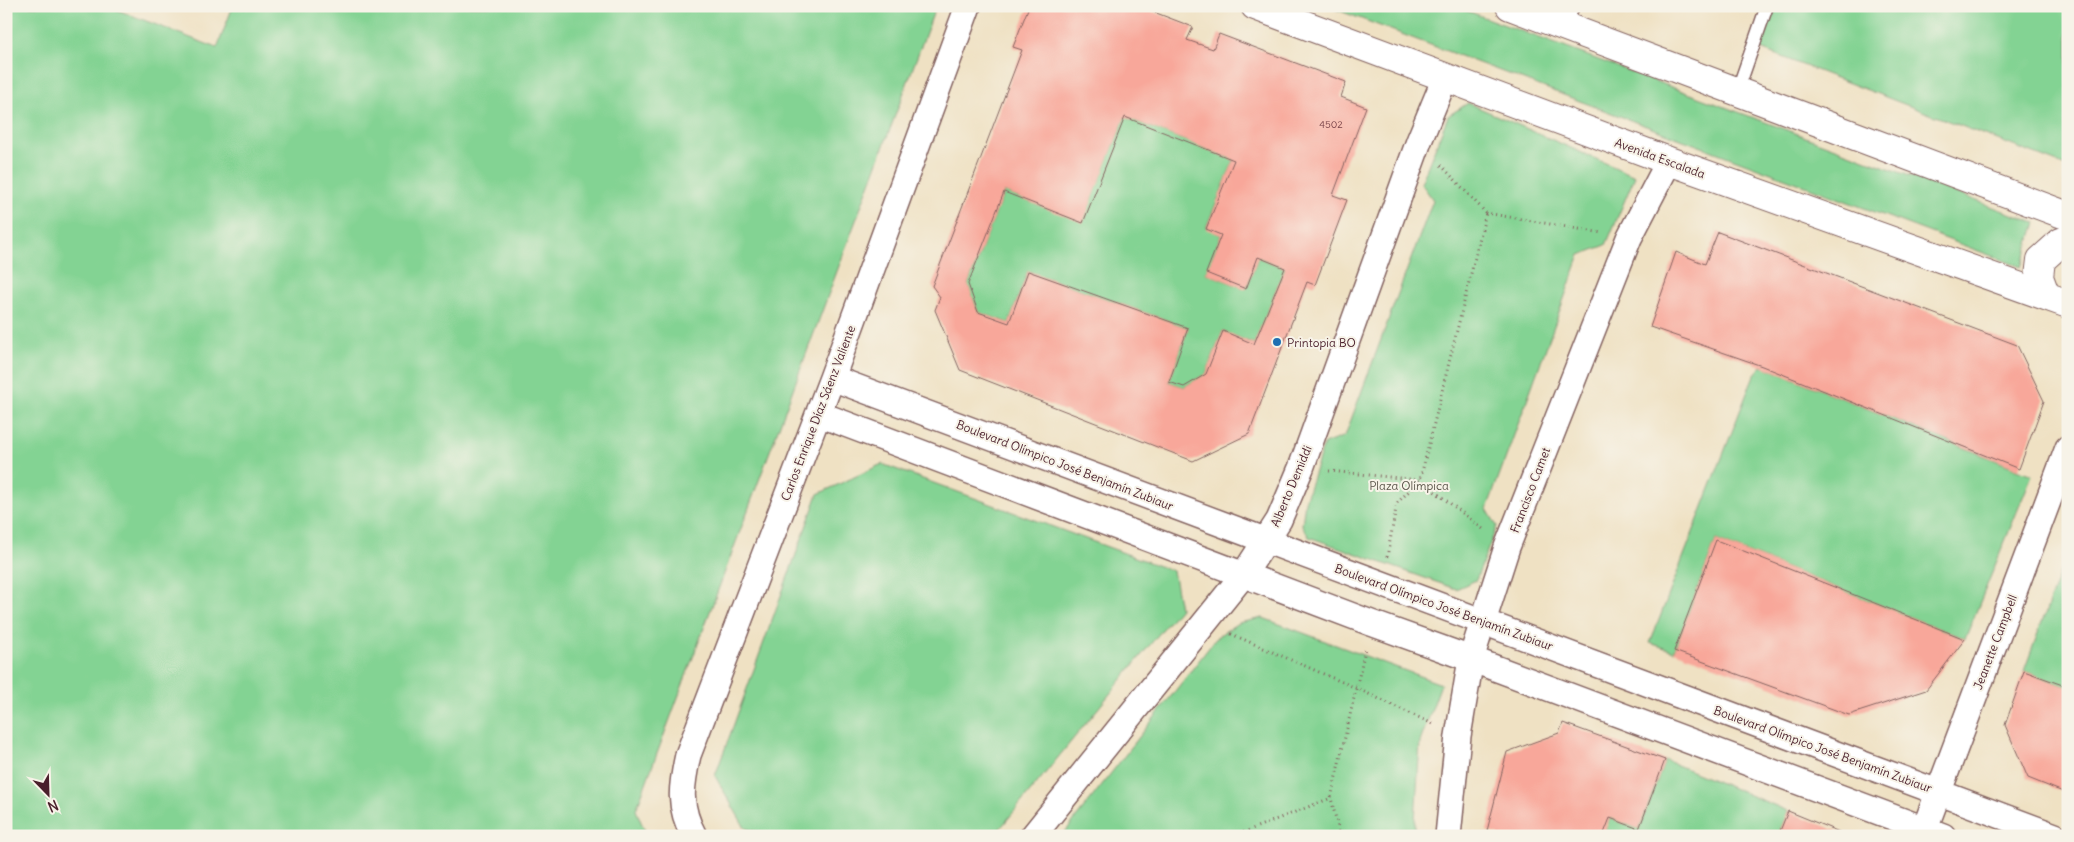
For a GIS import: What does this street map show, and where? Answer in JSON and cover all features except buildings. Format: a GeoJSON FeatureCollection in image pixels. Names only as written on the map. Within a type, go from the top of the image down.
{"type":"FeatureCollection","features":[{"type":"Feature","properties":{"kind":"main road","name":"Avenida Escalada"},"geometry":{"type":"LineString","coordinates":[[1255,6],[1669,162],[2057,300]]}},
{"type":"Feature","properties":{"kind":"main road"},"geometry":{"type":"LineString","coordinates":[[1510,6],[1569,17],[1737,92],[2068,216]]}},
{"type":"Feature","properties":{"kind":"main road"},"geometry":{"type":"LineString","coordinates":[[2057,300],[2039,277],[2041,260],[2061,242],[2068,240]]}},
{"type":"Feature","properties":{"kind":"street","name":"Carlos Enrique Díaz Sáenz Valiente"},"geometry":{"type":"LineString","coordinates":[[690,829],[681,789],[688,755],[819,414],[968,6]]}},
{"type":"Feature","properties":{"kind":"street","name":"Alberto Demiddi"},"geometry":{"type":"LineString","coordinates":[[1033,836],[1244,574],[1279,520],[1301,468],[1418,141],[1445,78]]}},
{"type":"Feature","properties":{"kind":"street","name":"Francisco Camet"},"geometry":{"type":"LineString","coordinates":[[1448,836],[1458,736],[1471,659],[1507,547],[1629,238],[1669,162]]}},
{"type":"Feature","properties":{"kind":"street","name":"Boulevard Olímpico José Benjamín Zubiaur"},"geometry":{"type":"LineString","coordinates":[[832,378],[2055,836]]}},
{"type":"Feature","properties":{"kind":"street"},"geometry":{"type":"LineString","coordinates":[[819,414],[1930,833]]}},
{"type":"Feature","properties":{"kind":"street","name":"Jeanette Campbell"},"geometry":{"type":"LineString","coordinates":[[1930,833],[1939,792],[2068,448]]}},
{"type":"Feature","properties":{"kind":"lane"},"geometry":{"type":"LineString","coordinates":[[1737,92],[1767,6]]}},
{"type":"Feature","properties":{"kind":"path"},"geometry":{"type":"LineString","coordinates":[[1418,141],[1486,213],[1629,238]]}},
{"type":"Feature","properties":{"kind":"path"},"geometry":{"type":"LineString","coordinates":[[1383,585],[1397,503],[1420,480],[1486,213]]}},
{"type":"Feature","properties":{"kind":"path"},"geometry":{"type":"LineString","coordinates":[[1301,468],[1420,480],[1507,547]]}},
{"type":"Feature","properties":{"kind":"path"},"geometry":{"type":"LineString","coordinates":[[1204,622],[1356,688],[1458,736]]}},
{"type":"Feature","properties":{"kind":"path"},"geometry":{"type":"LineString","coordinates":[[1340,836],[1331,798],[1371,623]]}},
{"type":"Feature","properties":{"kind":"path"},"geometry":{"type":"LineString","coordinates":[[1234,836],[1331,798]]}},
{"type":"Feature","properties":{"kind":"green space"},"geometry":{"type":"Polygon","coordinates":[[[6,6],[107,6],[217,48],[233,6],[936,6],[636,810],[647,836],[6,836],[6,6]]]}},
{"type":"Feature","properties":{"kind":"green space"},"geometry":{"type":"Polygon","coordinates":[[[1327,6],[1454,6],[2036,223],[2021,267],[1327,6]]]}},
{"type":"Feature","properties":{"kind":"green space"},"geometry":{"type":"Polygon","coordinates":[[[1773,6],[2068,6],[2068,167],[1758,48],[1773,6]]]}},
{"type":"Feature","properties":{"kind":"green space","name":"Plaza Olímpica"},"geometry":{"type":"Polygon","coordinates":[[[1468,103],[1635,176],[1606,245],[1580,255],[1487,509],[1497,526],[1476,580],[1456,589],[1309,537],[1302,525],[1305,501],[1324,444],[1345,436],[1433,200],[1421,183],[1448,116],[1468,103]]]}},
{"type":"Feature","properties":{"kind":"green space"},"geometry":{"type":"Polygon","coordinates":[[[1125,117],[1234,160],[1206,228],[1221,235],[1206,273],[1246,289],[1258,257],[1285,268],[1254,344],[1223,331],[1206,374],[1184,387],[1169,382],[1188,328],[1028,271],[1009,323],[978,312],[968,284],[1004,192],[1083,222],[1125,117]]]}},
{"type":"Feature","properties":{"kind":"green space"},"geometry":{"type":"Polygon","coordinates":[[[1762,366],[2032,475],[1965,639],[1716,540],[1674,651],[1650,643],[1754,375],[1762,366]]]}},
{"type":"Feature","properties":{"kind":"green space"},"geometry":{"type":"Polygon","coordinates":[[[882,464],[1173,571],[1180,608],[994,836],[768,836],[745,828],[715,776],[818,494],[882,464]]]}},
{"type":"Feature","properties":{"kind":"green space"},"geometry":{"type":"Polygon","coordinates":[[[2068,551],[2068,687],[2024,671],[2068,551]]]}},
{"type":"Feature","properties":{"kind":"green space"},"geometry":{"type":"Polygon","coordinates":[[[1263,618],[1441,684],[1420,742],[1414,836],[1062,836],[1218,636],[1238,623],[1263,618]]]}},
{"type":"Feature","properties":{"kind":"green space"},"geometry":{"type":"Polygon","coordinates":[[[1665,760],[1788,811],[1778,836],[1603,836],[1610,818],[1639,829],[1665,760]]]}},
{"type":"Feature","properties":{"kind":"place","name":"Printopia BO"},"geometry":{"type":"Point","coordinates":[1277,342]}}]}
